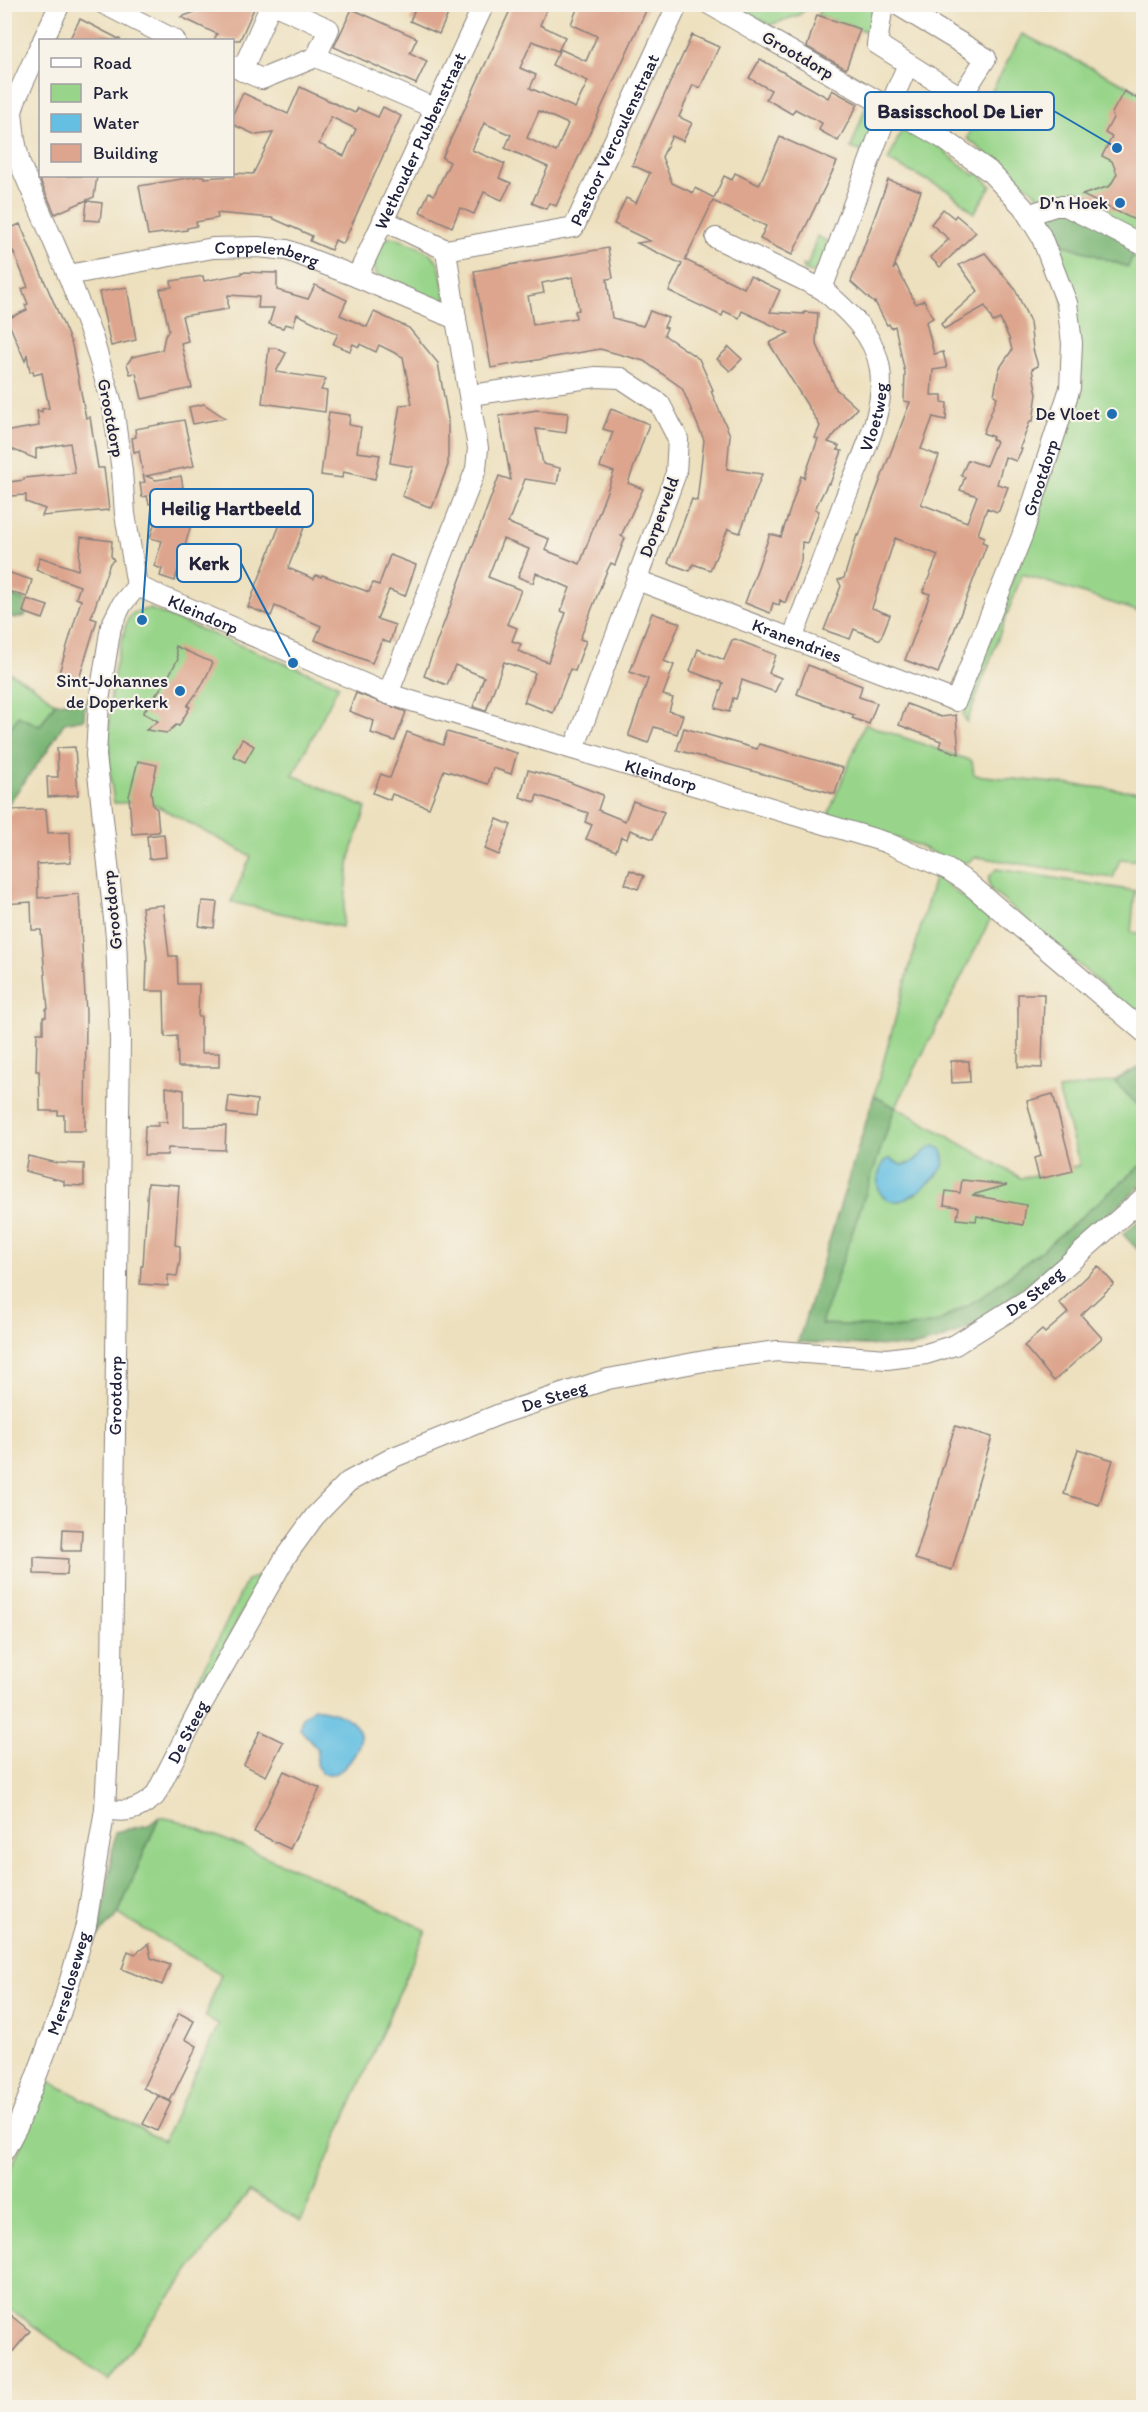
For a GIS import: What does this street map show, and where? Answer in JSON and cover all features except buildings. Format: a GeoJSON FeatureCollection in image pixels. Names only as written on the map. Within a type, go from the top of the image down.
{"type":"FeatureCollection","features":[{"type":"Feature","properties":{"kind":"street"},"geometry":{"type":"LineString","coordinates":[[43,39],[60,4]]}},
{"type":"Feature","properties":{"kind":"street"},"geometry":{"type":"LineString","coordinates":[[104,4],[173,39]]}},
{"type":"Feature","properties":{"kind":"street"},"geometry":{"type":"LineString","coordinates":[[272,4],[329,30],[316,57],[262,79],[237,68],[272,4]]}},
{"type":"Feature","properties":{"kind":"street","name":"Wethouder Pubbenstraat"},"geometry":{"type":"LineString","coordinates":[[357,277],[484,4]]}},
{"type":"Feature","properties":{"kind":"street","name":"Pastoor Vercoulenstraat"},"geometry":{"type":"LineString","coordinates":[[446,250],[574,227],[678,4]]}},
{"type":"Feature","properties":{"kind":"street","name":"Grootdorp"},"geometry":{"type":"LineString","coordinates":[[709,4],[942,138],[989,171],[1028,215],[1041,236],[1067,303],[1072,343],[1070,388],[1022,536],[956,701]]}},
{"type":"Feature","properties":{"kind":"street"},"geometry":{"type":"LineString","coordinates":[[883,4],[877,44],[961,97],[986,58],[897,4]]}},
{"type":"Feature","properties":{"kind":"street","name":"Grootdorp"},"geometry":{"type":"LineString","coordinates":[[39,48],[10,98],[21,164],[93,339],[112,407],[122,471],[125,514],[137,586],[122,604],[111,626],[99,701],[96,755],[116,937],[120,1040],[112,1672],[105,1809]]}},
{"type":"Feature","properties":{"kind":"street"},"geometry":{"type":"LineString","coordinates":[[316,57],[436,109]]}},
{"type":"Feature","properties":{"kind":"street"},"geometry":{"type":"LineString","coordinates":[[822,289],[889,108],[908,64]]}},
{"type":"Feature","properties":{"kind":"street"},"geometry":{"type":"LineString","coordinates":[[1028,215],[1055,206],[1065,206],[1143,245]]}},
{"type":"Feature","properties":{"kind":"street"},"geometry":{"type":"LineString","coordinates":[[383,220],[446,250],[478,448],[476,469],[388,694]]}},
{"type":"Feature","properties":{"kind":"street","name":"Vloetweg"},"geometry":{"type":"LineString","coordinates":[[716,238],[822,289],[843,307],[869,338],[880,367],[879,406],[792,639]]}},
{"type":"Feature","properties":{"kind":"street","name":"Coppelenberg"},"geometry":{"type":"LineString","coordinates":[[68,275],[213,248],[258,247],[287,250],[456,319]]}},
{"type":"Feature","properties":{"kind":"street","name":"Dorperveld"},"geometry":{"type":"LineString","coordinates":[[471,395],[596,377],[621,378],[660,404],[678,439],[676,473],[574,749]]}},
{"type":"Feature","properties":{"kind":"street","name":"Kranendries"},"geometry":{"type":"LineString","coordinates":[[637,580],[956,701]]}},
{"type":"Feature","properties":{"kind":"street","name":"Kleindorp"},"geometry":{"type":"LineString","coordinates":[[137,586],[388,694],[885,842],[947,869],[966,881],[1143,1032]]}},
{"type":"Feature","properties":{"kind":"street","name":"De Steeg"},"geometry":{"type":"LineString","coordinates":[[105,1809],[123,1812],[142,1807],[154,1796],[202,1704],[286,1556],[315,1516],[348,1482],[394,1457],[500,1414],[608,1379],[716,1359],[778,1352],[887,1359],[926,1354],[955,1345],[1027,1300],[1143,1197]]}},
{"type":"Feature","properties":{"kind":"street","name":"Merseloseweg"},"geometry":{"type":"LineString","coordinates":[[4,2151],[18,2125],[61,2011],[86,1925],[105,1809]]}},
{"type":"Feature","properties":{"kind":"green space"},"geometry":{"type":"Polygon","coordinates":[[[735,5],[810,5],[799,15],[770,25],[735,5]]]}},
{"type":"Feature","properties":{"kind":"green space"},"geometry":{"type":"Polygon","coordinates":[[[823,5],[877,5],[872,33],[817,15],[823,5]]]}},
{"type":"Feature","properties":{"kind":"green space","name":"De Vloet"},"geometry":{"type":"Polygon","coordinates":[[[1022,34],[1143,93],[1143,613],[1022,574],[967,722],[963,716],[1068,427],[1073,396],[1057,257],[1063,244],[1128,267],[967,138],[1022,34]]]}},
{"type":"Feature","properties":{"kind":"green space"},"geometry":{"type":"Polygon","coordinates":[[[868,100],[879,109],[866,153],[851,148],[868,100]]]}},
{"type":"Feature","properties":{"kind":"green space"},"geometry":{"type":"Polygon","coordinates":[[[904,125],[945,149],[946,153],[974,175],[978,173],[991,186],[974,213],[949,191],[888,161],[904,125]]]}},
{"type":"Feature","properties":{"kind":"green space"},"geometry":{"type":"Polygon","coordinates":[[[1056,200],[1141,236],[1128,267],[1063,244],[1047,212],[1056,200]]]}},
{"type":"Feature","properties":{"kind":"green space"},"geometry":{"type":"Polygon","coordinates":[[[817,236],[832,244],[820,270],[812,273],[805,271],[802,265],[807,267],[817,236]]]}},
{"type":"Feature","properties":{"kind":"green space"},"geometry":{"type":"Polygon","coordinates":[[[390,237],[422,249],[435,258],[441,273],[446,300],[444,305],[379,278],[375,267],[376,255],[381,245],[390,237]]]}},
{"type":"Feature","properties":{"kind":"green space"},"geometry":{"type":"Polygon","coordinates":[[[5,593],[29,602],[25,616],[15,618],[5,614],[5,593]]]}},
{"type":"Feature","properties":{"kind":"green space"},"geometry":{"type":"Polygon","coordinates":[[[150,609],[339,685],[293,775],[366,808],[350,857],[342,927],[231,902],[251,856],[150,802],[114,803],[109,761],[109,719],[114,677],[128,619],[134,613],[150,609]]]}},
{"type":"Feature","properties":{"kind":"green space"},"geometry":{"type":"Polygon","coordinates":[[[5,670],[32,685],[55,703],[40,726],[5,737],[5,670]]]}},
{"type":"Feature","properties":{"kind":"green space"},"geometry":{"type":"Polygon","coordinates":[[[85,701],[84,719],[64,723],[47,751],[5,808],[5,737],[18,716],[40,726],[55,703],[85,701]]]}},
{"type":"Feature","properties":{"kind":"green space"},"geometry":{"type":"Polygon","coordinates":[[[865,724],[972,761],[974,775],[1143,792],[1143,861],[1120,859],[1113,878],[977,857],[966,863],[952,862],[917,845],[828,815],[865,724]]]}},
{"type":"Feature","properties":{"kind":"green space"},"geometry":{"type":"Polygon","coordinates":[[[997,869],[1135,891],[1131,932],[1143,934],[1143,1020],[991,890],[989,878],[997,869]]]}},
{"type":"Feature","properties":{"kind":"green space"},"geometry":{"type":"Polygon","coordinates":[[[935,875],[990,920],[896,1107],[1021,1178],[1080,1165],[1058,1090],[1114,1081],[1143,1110],[1143,1164],[1046,1247],[980,1298],[936,1323],[904,1328],[820,1324],[895,1107],[874,1096],[935,875]],[[892,1159],[900,1201],[916,1194],[938,1174],[914,1162],[901,1165],[892,1159]]]}},
{"type":"Feature","properties":{"kind":"green space"},"geometry":{"type":"Polygon","coordinates":[[[1143,1065],[1143,1110],[1114,1081],[1143,1065]]]}},
{"type":"Feature","properties":{"kind":"green space"},"geometry":{"type":"Polygon","coordinates":[[[874,1096],[895,1107],[821,1324],[904,1328],[936,1323],[980,1298],[1046,1247],[1143,1164],[1143,1184],[1026,1286],[971,1327],[939,1340],[912,1347],[798,1342],[874,1096]]]}},
{"type":"Feature","properties":{"kind":"green space"},"geometry":{"type":"Polygon","coordinates":[[[1143,1217],[1143,1250],[1140,1252],[1123,1234],[1143,1217]]]}},
{"type":"Feature","properties":{"kind":"green space"},"geometry":{"type":"Polygon","coordinates":[[[262,1575],[174,1739],[177,1725],[247,1580],[262,1575]]]}},
{"type":"Feature","properties":{"kind":"green space"},"geometry":{"type":"Polygon","coordinates":[[[159,1817],[180,1821],[312,1876],[426,1930],[301,2221],[249,2191],[108,2380],[5,2305],[5,2182],[49,2081],[163,2141],[219,2024],[205,2017],[221,1974],[118,1914],[159,1817]]]}},
{"type":"Feature","properties":{"kind":"green space"},"geometry":{"type":"Polygon","coordinates":[[[159,1817],[118,1914],[96,1938],[106,1897],[115,1832],[149,1825],[159,1817]]]}},
{"type":"Feature","properties":{"kind":"water"},"geometry":{"type":"Polygon","coordinates":[[[934,1146],[941,1149],[944,1163],[932,1180],[903,1200],[889,1200],[883,1197],[878,1178],[883,1164],[888,1159],[901,1165],[910,1164],[934,1146]]]}},
{"type":"Feature","properties":{"kind":"water"},"geometry":{"type":"Polygon","coordinates":[[[314,1708],[345,1717],[359,1731],[358,1749],[346,1766],[334,1774],[322,1773],[316,1765],[318,1749],[300,1729],[302,1717],[314,1708]]]}},
{"type":"Feature","properties":{"kind":"place","name":"Basisschool De Lier"},"geometry":{"type":"Point","coordinates":[1117,148]}},
{"type":"Feature","properties":{"kind":"place","name":"D'n Hoek"},"geometry":{"type":"Point","coordinates":[1120,203]}},
{"type":"Feature","properties":{"kind":"place","name":"De Vloet"},"geometry":{"type":"Point","coordinates":[1112,414]}},
{"type":"Feature","properties":{"kind":"place","name":"Heilig Hartbeeld"},"geometry":{"type":"Point","coordinates":[142,620]}},
{"type":"Feature","properties":{"kind":"place","name":"Kerk"},"geometry":{"type":"Point","coordinates":[293,663]}},
{"type":"Feature","properties":{"kind":"place","name":"Sint-Johannes de Doperkerk"},"geometry":{"type":"Point","coordinates":[180,691]}}]}
